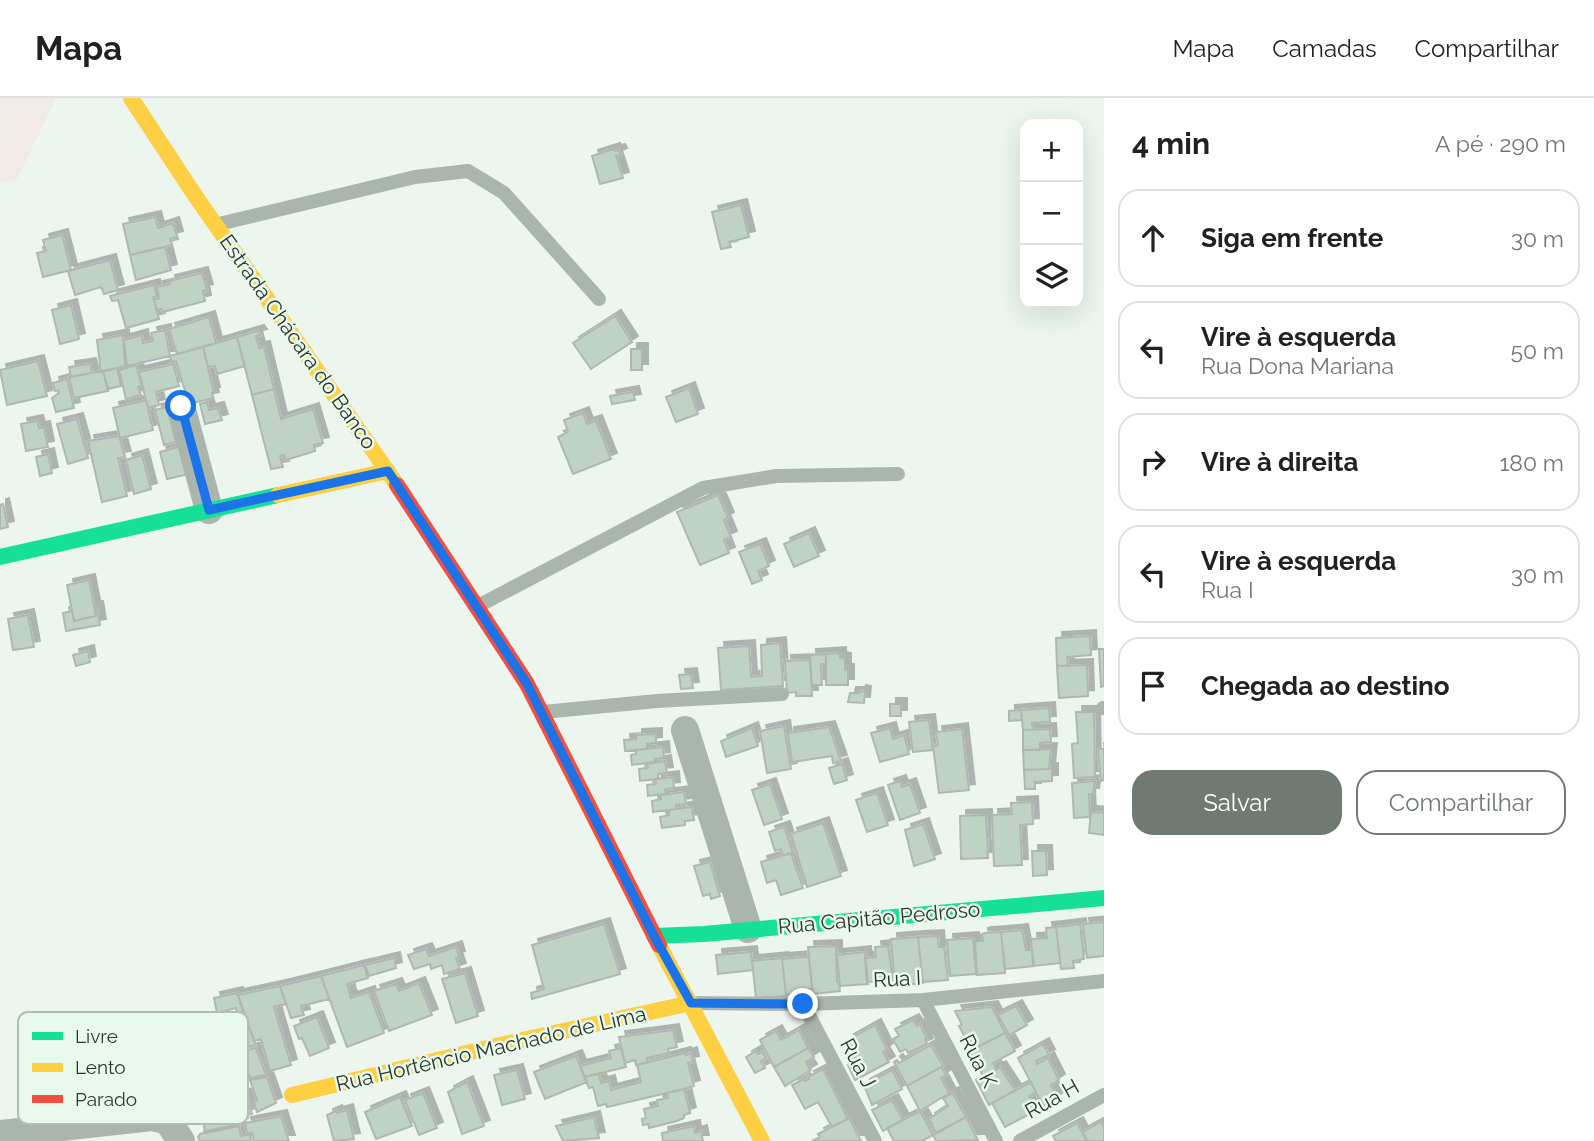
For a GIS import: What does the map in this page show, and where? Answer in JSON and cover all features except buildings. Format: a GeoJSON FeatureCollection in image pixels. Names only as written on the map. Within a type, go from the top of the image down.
{"type":"FeatureCollection","features":[{"type":"Feature","properties":{"kind":"street","name":"Estrada Chácara do Banco"},"geometry":{"type":"LineString","coordinates":[[131,98],[388,471],[527,684],[654,936],[762,1141]]}},
{"type":"Feature","properties":{"kind":"street"},"geometry":{"type":"LineString","coordinates":[[181,406],[209,510]]}},
{"type":"Feature","properties":{"kind":"street"},"geometry":{"type":"LineString","coordinates":[[0,557],[388,471]]}},
{"type":"Feature","properties":{"kind":"street"},"geometry":{"type":"LineString","coordinates":[[685,730],[748,929]]}},
{"type":"Feature","properties":{"kind":"street","name":"Rua Capitão Pedroso"},"geometry":{"type":"LineString","coordinates":[[654,936],[1104,898]]}},
{"type":"Feature","properties":{"kind":"street","name":"Rua Hortêncio Machado de Lima"},"geometry":{"type":"LineString","coordinates":[[292,1095],[691,1003]]}},
{"type":"Feature","properties":{"kind":"street"},"geometry":{"type":"LineString","coordinates":[[0,1134],[89,1124]]}},
{"type":"Feature","properties":{"kind":"lane"},"geometry":{"type":"LineString","coordinates":[[216,225],[415,177],[468,171],[504,193],[599,299]]}},
{"type":"Feature","properties":{"kind":"lane"},"geometry":{"type":"LineString","coordinates":[[477,607],[703,488],[776,476],[898,474]]}},
{"type":"Feature","properties":{"kind":"lane"},"geometry":{"type":"LineString","coordinates":[[542,712],[657,701],[782,694]]}},
{"type":"Feature","properties":{"kind":"lane","name":"Rua I"},"geometry":{"type":"LineString","coordinates":[[691,1003],[803,1004],[923,1000],[1104,981]]}},
{"type":"Feature","properties":{"kind":"lane","name":"Rua K"},"geometry":{"type":"LineString","coordinates":[[923,1000],[996,1141]]}},
{"type":"Feature","properties":{"kind":"lane","name":"Rua J"},"geometry":{"type":"LineString","coordinates":[[803,1004],[875,1141]]}},
{"type":"Feature","properties":{"kind":"lane","name":"Rua H"},"geometry":{"type":"LineString","coordinates":[[1020,1141],[1104,1095]]}},
{"type":"Feature","properties":{"kind":"shaded area"},"geometry":{"type":"Polygon","coordinates":[[[0,98],[56,98],[17,179],[0,183],[0,98]]]}},
{"type":"Feature","properties":{"kind":"traffic: fast"},"geometry":{"type":"LineString","coordinates":[[0,557],[278,495]]}},
{"type":"Feature","properties":{"kind":"traffic: fast"},"geometry":{"type":"LineString","coordinates":[[654,936],[704,934],[1104,898]]}},
{"type":"Feature","properties":{"kind":"traffic: slow"},"geometry":{"type":"LineString","coordinates":[[131,98],[194,194],[397,485]]}},
{"type":"Feature","properties":{"kind":"traffic: slow"},"geometry":{"type":"LineString","coordinates":[[278,495],[388,471]]}},
{"type":"Feature","properties":{"kind":"traffic: slow"},"geometry":{"type":"LineString","coordinates":[[659,945],[762,1141]]}},
{"type":"Feature","properties":{"kind":"traffic: slow"},"geometry":{"type":"LineString","coordinates":[[292,1095],[691,1003]]}},
{"type":"Feature","properties":{"kind":"traffic: jam"},"geometry":{"type":"LineString","coordinates":[[397,485],[527,684],[659,945]]}},
{"type":"Feature","properties":{"kind":"route"},"geometry":{"type":"LineString","coordinates":[[181,406],[209,510],[388,471],[527,684],[654,936],[691,1003],[803,1004]]}}]}
